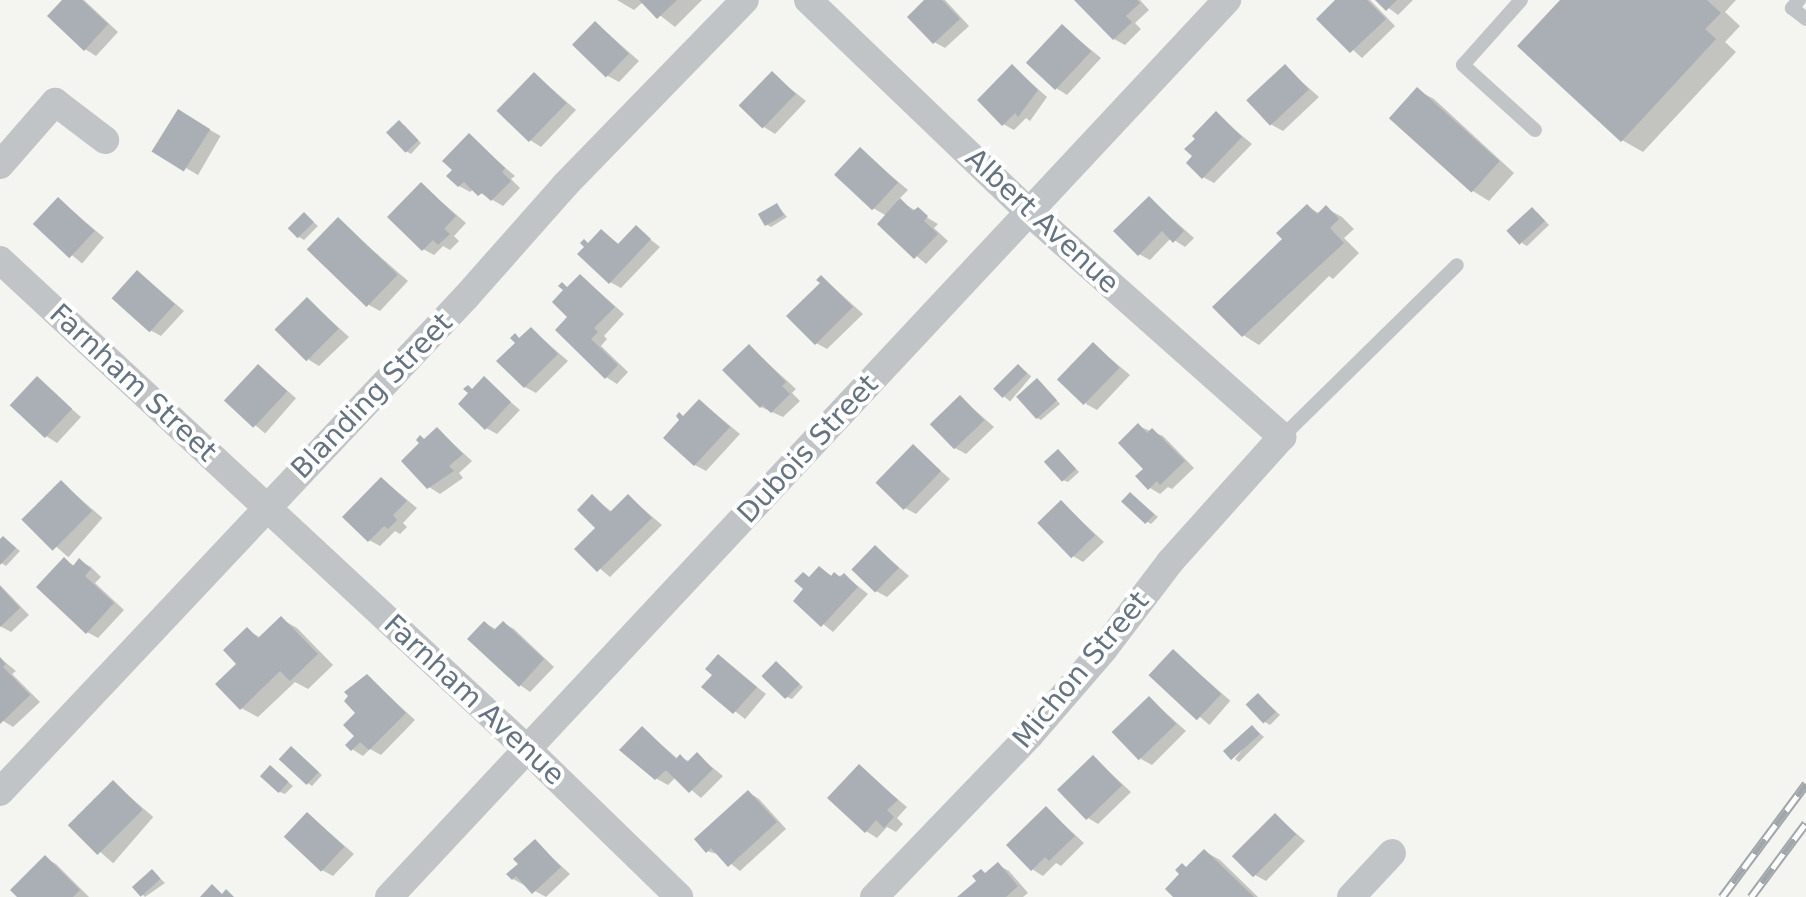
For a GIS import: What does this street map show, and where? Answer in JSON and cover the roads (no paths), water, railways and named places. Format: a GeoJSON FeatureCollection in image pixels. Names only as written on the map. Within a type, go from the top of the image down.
{"type":"FeatureCollection","features":[{"type":"Feature","properties":{"kind":"street","name":"Blanding Street"},"geometry":{"type":"LineString","coordinates":[[0,792],[466,297],[565,185],[745,0]]}},
{"type":"Feature","properties":{"kind":"street","name":"Albert Avenue"},"geometry":{"type":"LineString","coordinates":[[808,0],[1029,212],[1282,437]]}},
{"type":"Feature","properties":{"kind":"street","name":"Dubois Street"},"geometry":{"type":"LineString","coordinates":[[389,897],[1227,0]]}},
{"type":"Feature","properties":{"kind":"street"},"geometry":{"type":"LineString","coordinates":[[0,165],[55,102],[105,140]]}},
{"type":"Feature","properties":{"kind":"street","name":"Farnham Street"},"geometry":{"type":"LineString","coordinates":[[0,260],[267,506]]}},
{"type":"Feature","properties":{"kind":"street","name":"Michon Street"},"geometry":{"type":"LineString","coordinates":[[874,897],[1030,735],[1104,649],[1170,562],[1282,437]]}},
{"type":"Feature","properties":{"kind":"street","name":"Farnham Avenue"},"geometry":{"type":"LineString","coordinates":[[267,506],[528,750],[679,897]]}},
{"type":"Feature","properties":{"kind":"street"},"geometry":{"type":"LineString","coordinates":[[1351,897],[1392,853]]}},
{"type":"Feature","properties":{"kind":"lane"},"geometry":{"type":"LineString","coordinates":[[1521,0],[1463,65],[1535,130]]}},
{"type":"Feature","properties":{"kind":"lane"},"geometry":{"type":"LineString","coordinates":[[1799,0],[1792,8],[1806,19]]}},
{"type":"Feature","properties":{"kind":"lane"},"geometry":{"type":"LineString","coordinates":[[1282,437],[1457,265]]}},
{"type":"Feature","properties":{"kind":"railway"},"geometry":{"type":"LineString","coordinates":[[1722,897],[1806,784]]}},
{"type":"Feature","properties":{"kind":"railway"},"geometry":{"type":"LineString","coordinates":[[1751,897],[1806,823]]}}]}
